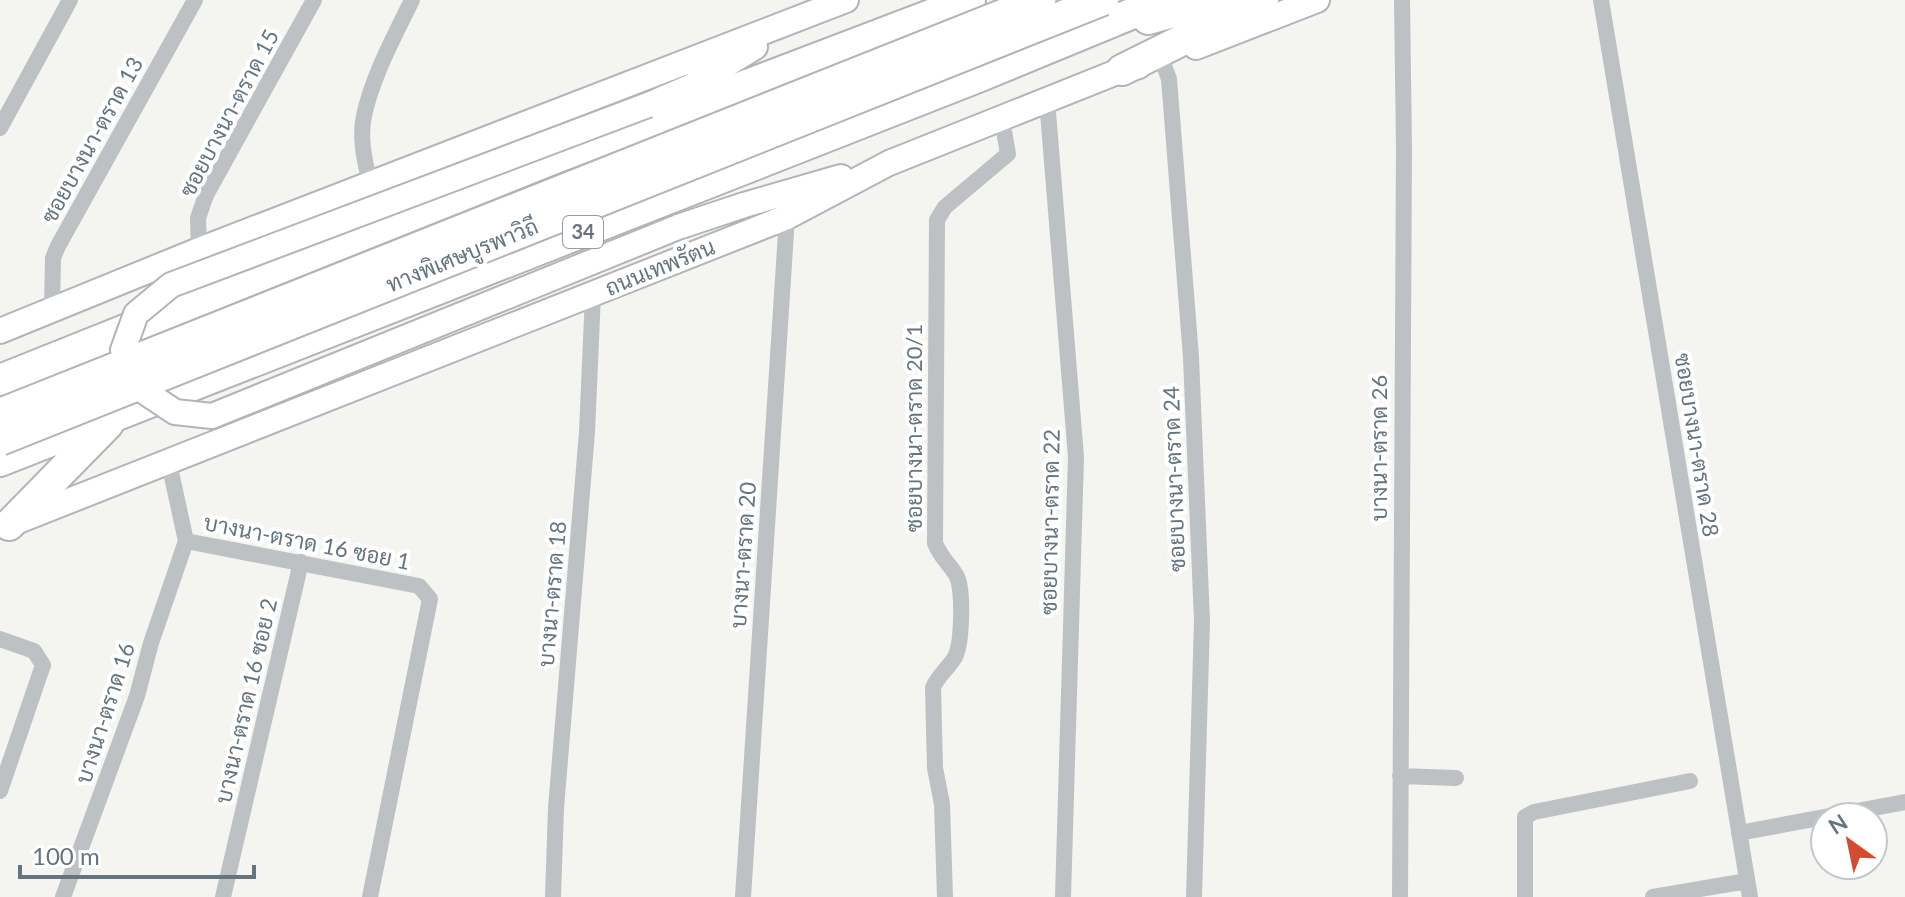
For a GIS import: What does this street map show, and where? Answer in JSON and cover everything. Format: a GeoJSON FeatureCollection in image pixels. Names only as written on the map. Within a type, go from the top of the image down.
{"type":"FeatureCollection","features":[{"type":"Feature","properties":{"kind":"highway"},"geometry":{"type":"LineString","coordinates":[[0,380],[555,158],[970,0]]}},
{"type":"Feature","properties":{"kind":"highway","name":"ทางพิเศษบูรพาวิถี"},"geometry":{"type":"LineString","coordinates":[[0,414],[1040,0]]}},
{"type":"Feature","properties":{"kind":"highway","name":"ทางพิเศษบูรพาวิถี"},"geometry":{"type":"LineString","coordinates":[[0,440],[1103,0]]}},
{"type":"Feature","properties":{"kind":"highway","name":"34"},"geometry":{"type":"LineString","coordinates":[[0,461],[1165,0]]}},
{"type":"Feature","properties":{"kind":"highway"},"geometry":{"type":"LineString","coordinates":[[1055,45],[1215,0]]}},
{"type":"Feature","properties":{"kind":"highway"},"geometry":{"type":"LineString","coordinates":[[1122,70],[1263,0]]}},
{"type":"Feature","properties":{"kind":"highway"},"geometry":{"type":"LineString","coordinates":[[5,527],[118,414]]}},
{"type":"Feature","properties":{"kind":"main road"},"geometry":{"type":"LineString","coordinates":[[0,331],[199,250],[846,0]]}},
{"type":"Feature","properties":{"kind":"main road","name":"ถนนเทพรัตน"},"geometry":{"type":"LineString","coordinates":[[5,527],[787,217],[889,163],[1122,70],[1162,60],[1317,0]]}},
{"type":"Feature","properties":{"kind":"main road"},"geometry":{"type":"LineString","coordinates":[[805,15],[690,87],[648,105],[171,285],[136,314],[123,350],[139,388],[175,412],[212,416],[678,227],[889,163]]}},
{"type":"Feature","properties":{"kind":"street"},"geometry":{"type":"LineString","coordinates":[[0,128],[70,0]]}},
{"type":"Feature","properties":{"kind":"street","name":"ซอยบางนา-ตราด 13"},"geometry":{"type":"LineString","coordinates":[[52,309],[53,258],[58,246],[195,0]]}},
{"type":"Feature","properties":{"kind":"street","name":"ซอยบางนา-ตราด 15"},"geometry":{"type":"LineString","coordinates":[[199,250],[198,218],[206,195],[314,0]]}},
{"type":"Feature","properties":{"kind":"street"},"geometry":{"type":"LineString","coordinates":[[370,184],[362,149],[363,116],[387,51],[412,0]]}},
{"type":"Feature","properties":{"kind":"street","name":"บางนา-ตราด 26"},"geometry":{"type":"LineString","coordinates":[[1400,897],[1402,0]]}},
{"type":"Feature","properties":{"kind":"street","name":"ซอยบางนา-ตราด 28"},"geometry":{"type":"LineString","coordinates":[[1601,0],[1748,889]]}},
{"type":"Feature","properties":{"kind":"street","name":"ซอยบางนา-ตราด 24"},"geometry":{"type":"LineString","coordinates":[[1162,60],[1169,79],[1191,357],[1201,590],[1194,897]]}},
{"type":"Feature","properties":{"kind":"street","name":"ซอยบางนา-ตราด 22"},"geometry":{"type":"LineString","coordinates":[[1047,100],[1076,457],[1063,897]]}},
{"type":"Feature","properties":{"kind":"street","name":"ซอยบางนา-ตราด 20/1"},"geometry":{"type":"LineString","coordinates":[[945,897],[942,804],[935,768],[933,688],[959,646],[960,586],[957,575],[939,555],[935,543],[937,220],[945,207],[1008,154],[1002,119]]}},
{"type":"Feature","properties":{"kind":"street","name":"บางนา-ตราด 20"},"geometry":{"type":"LineString","coordinates":[[743,897],[787,217]]}},
{"type":"Feature","properties":{"kind":"street","name":"บางนา-ตราด 18"},"geometry":{"type":"LineString","coordinates":[[553,897],[556,808],[587,432],[593,294]]}},
{"type":"Feature","properties":{"kind":"street","name":"บางนา-ตราด 16 ซอย 1"},"geometry":{"type":"LineString","coordinates":[[169,463],[186,541],[419,586],[430,599],[370,897]]}},
{"type":"Feature","properties":{"kind":"street","name":"บางนา-ตราด 16"},"geometry":{"type":"LineString","coordinates":[[63,897],[137,696],[151,643],[186,541]]}},
{"type":"Feature","properties":{"kind":"street","name":"บางนา-ตราด 16 ซอย 2"},"geometry":{"type":"LineString","coordinates":[[223,897],[301,562]]}},
{"type":"Feature","properties":{"kind":"street"},"geometry":{"type":"LineString","coordinates":[[0,639],[34,651],[43,665],[0,791]]}},
{"type":"Feature","properties":{"kind":"street"},"geometry":{"type":"LineString","coordinates":[[1400,776],[1456,778]]}},
{"type":"Feature","properties":{"kind":"street"},"geometry":{"type":"LineString","coordinates":[[1525,897],[1525,817],[1534,812],[1690,781]]}},
{"type":"Feature","properties":{"kind":"street"},"geometry":{"type":"LineString","coordinates":[[1739,833],[1809,821]]}},
{"type":"Feature","properties":{"kind":"street"},"geometry":{"type":"LineString","coordinates":[[1653,897],[1748,889]]}}]}
